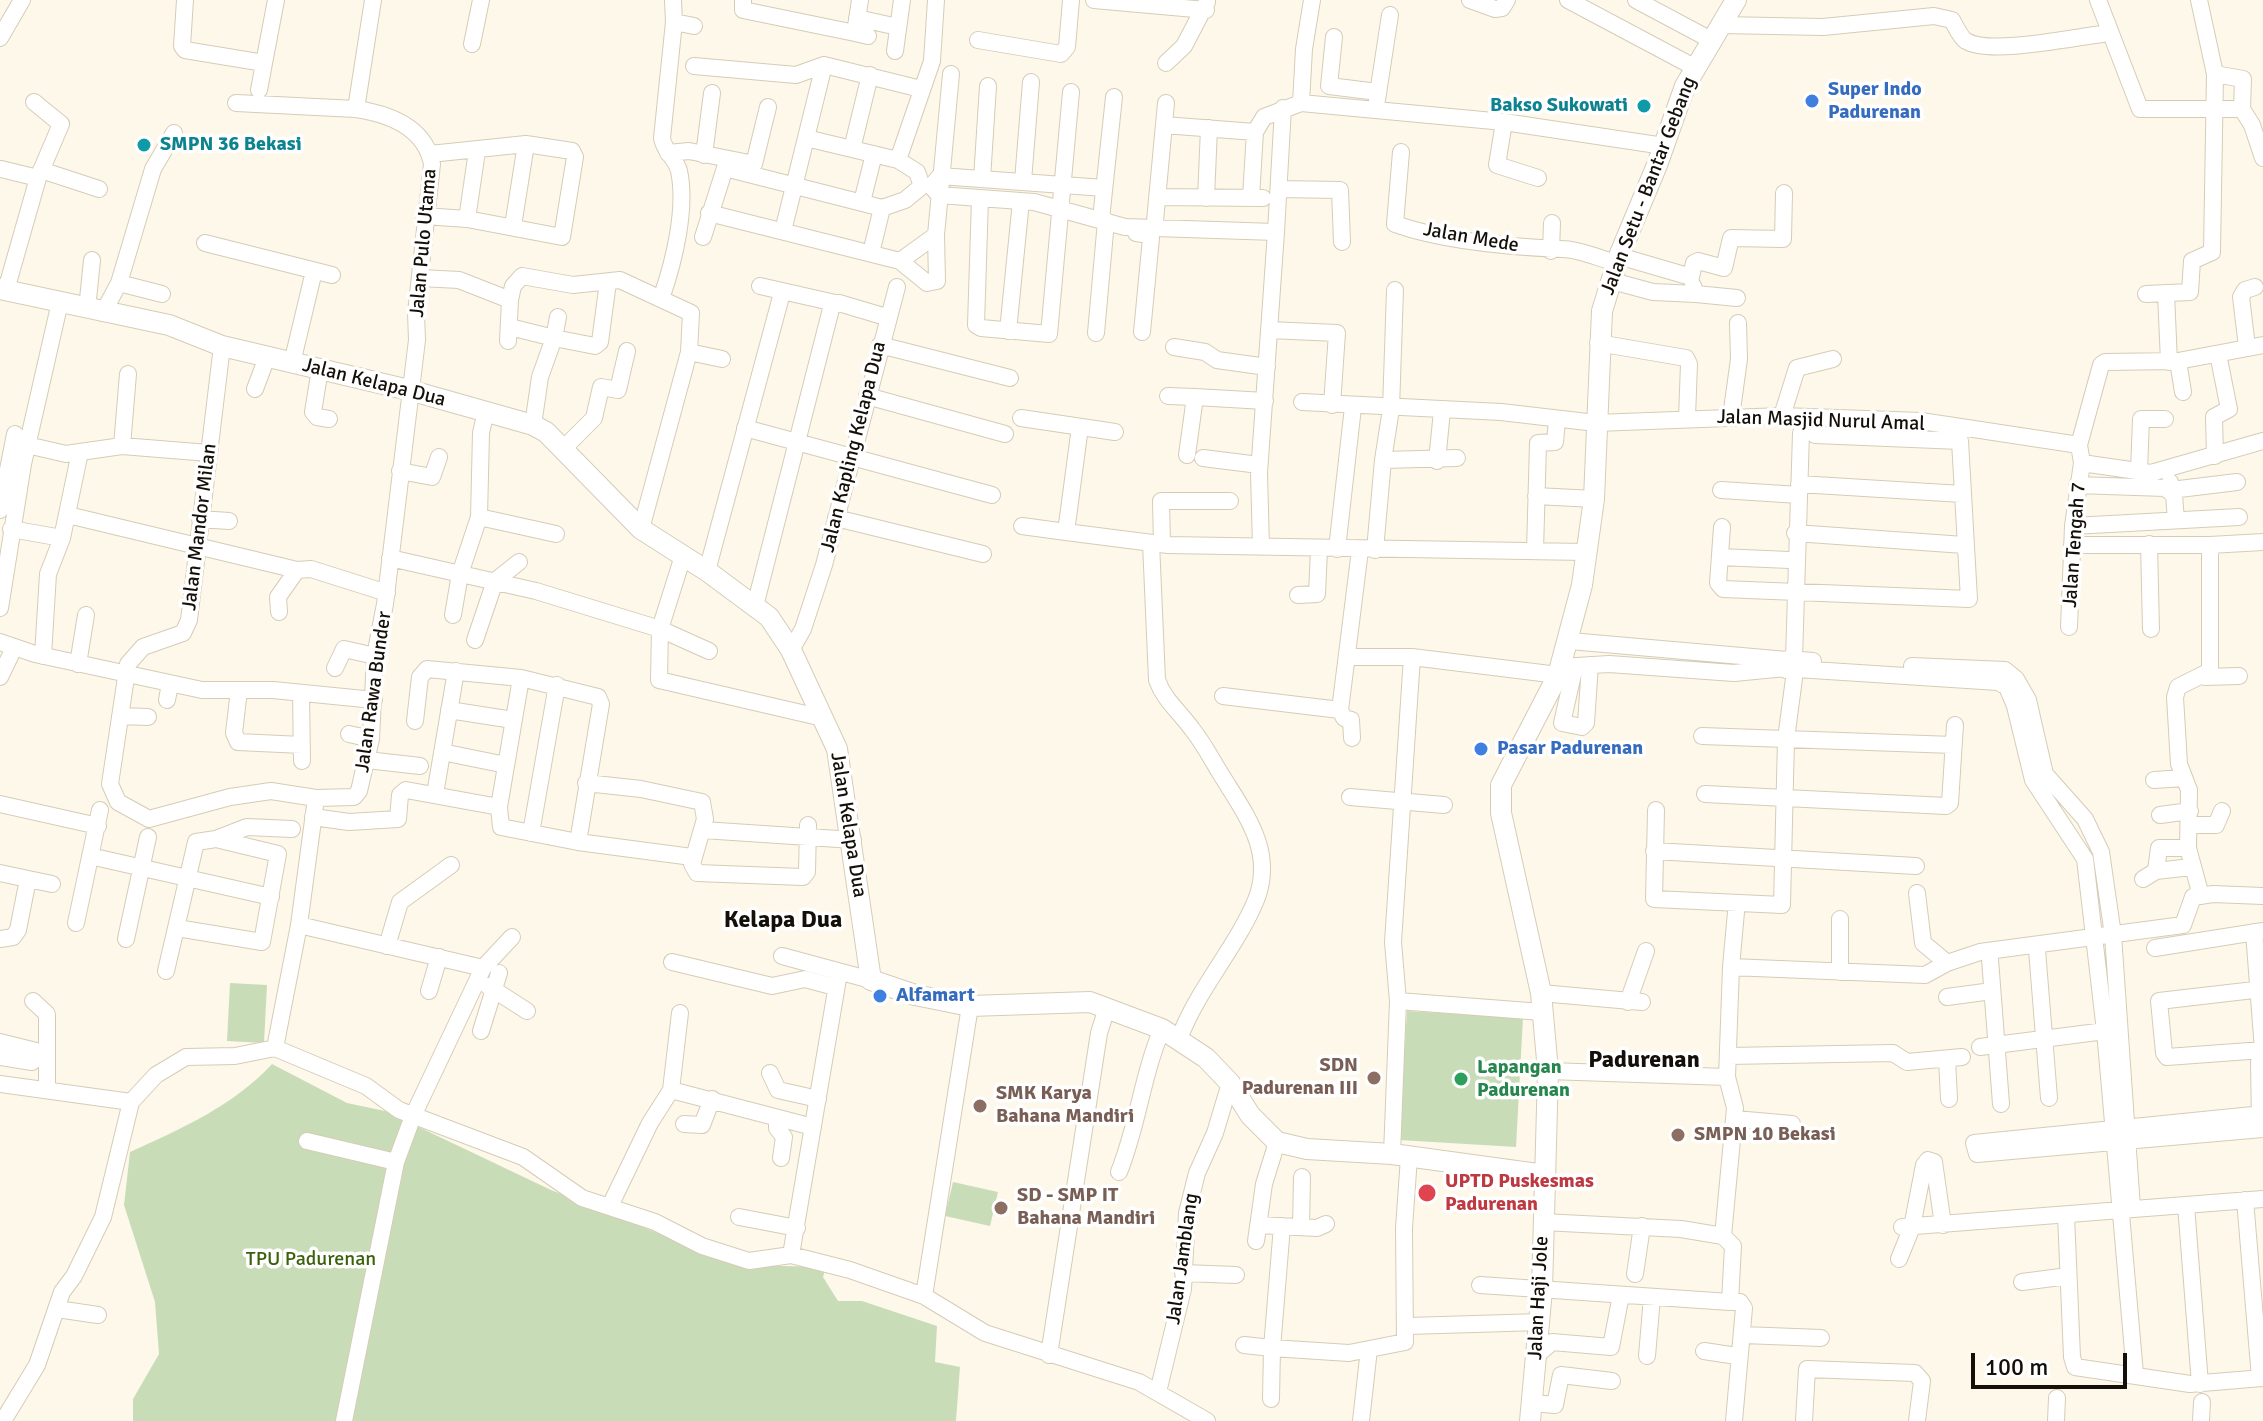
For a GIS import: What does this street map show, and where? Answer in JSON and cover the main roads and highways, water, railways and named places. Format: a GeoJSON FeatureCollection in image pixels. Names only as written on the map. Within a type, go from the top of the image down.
{"type":"FeatureCollection","features":[{"type":"Feature","properties":{"kind":"main road","name":"Jalan Setu - Bantar Gebang"},"geometry":{"type":"LineString","coordinates":[[1545,1175],[1548,1071],[1542,1002],[1499,801],[1501,785],[1571,671],[1570,641],[1594,499],[1598,343],[1602,311],[1616,267],[1694,67],[1736,0]]}},
{"type":"Feature","properties":{"kind":"main road","name":"Jalan Kelapa Dua"},"geometry":{"type":"LineString","coordinates":[[3,290],[169,325],[222,346],[486,411],[533,425],[564,448],[641,529],[707,571],[769,617],[791,650],[837,749],[852,834],[871,980],[915,995],[970,1006],[1062,1000],[1090,1002],[1107,1008],[1170,1034],[1206,1058],[1230,1083],[1250,1115],[1277,1142],[1307,1149],[1400,1156],[1545,1175]]}},
{"type":"Feature","properties":{"kind":"main road","name":"Jalan Haji Jole"},"geometry":{"type":"LineString","coordinates":[[1531,1412],[1542,1290],[1545,1175]]}},
{"type":"Feature","properties":{"kind":"place","name":"Super Indo Padurenan"},"geometry":{"type":"Point","coordinates":[1812,101]}},
{"type":"Feature","properties":{"kind":"place","name":"Bakso Sukowati"},"geometry":{"type":"Point","coordinates":[1644,106]}},
{"type":"Feature","properties":{"kind":"place","name":"SMPN 36 Bekasi"},"geometry":{"type":"Point","coordinates":[144,145]}},
{"type":"Feature","properties":{"kind":"place","name":"Pasar Padurenan"},"geometry":{"type":"Point","coordinates":[1481,749]}},
{"type":"Feature","properties":{"kind":"place","name":"Alfamart"},"geometry":{"type":"Point","coordinates":[880,996]}},
{"type":"Feature","properties":{"kind":"place","name":"SDN Padurenan III"},"geometry":{"type":"Point","coordinates":[1374,1078]}},
{"type":"Feature","properties":{"kind":"place","name":"Lapangan Padurenan"},"geometry":{"type":"Point","coordinates":[1461,1079]}},
{"type":"Feature","properties":{"kind":"place","name":"SMK Karya Bahana Mandiri"},"geometry":{"type":"Point","coordinates":[980,1106]}},
{"type":"Feature","properties":{"kind":"place","name":"SMPN 10 Bekasi"},"geometry":{"type":"Point","coordinates":[1678,1135]}},
{"type":"Feature","properties":{"kind":"place","name":"UPTD Puskesmas Padurenan"},"geometry":{"type":"Point","coordinates":[1427,1193]}},
{"type":"Feature","properties":{"kind":"place","name":"SD - SMP IT Bahana Mandiri"},"geometry":{"type":"Point","coordinates":[1001,1208]}},
{"type":"Feature","properties":{"kind":"district","name":"Kelapa Dua"},"geometry":{"type":"Point","coordinates":[783,921]}},
{"type":"Feature","properties":{"kind":"district","name":"Padurenan"},"geometry":{"type":"Point","coordinates":[1644,1061]}},
{"type":"Feature","properties":{"kind":"park label","name":"TPU Padurenan"},"geometry":{"type":"Point","coordinates":[311,1260]}}]}
